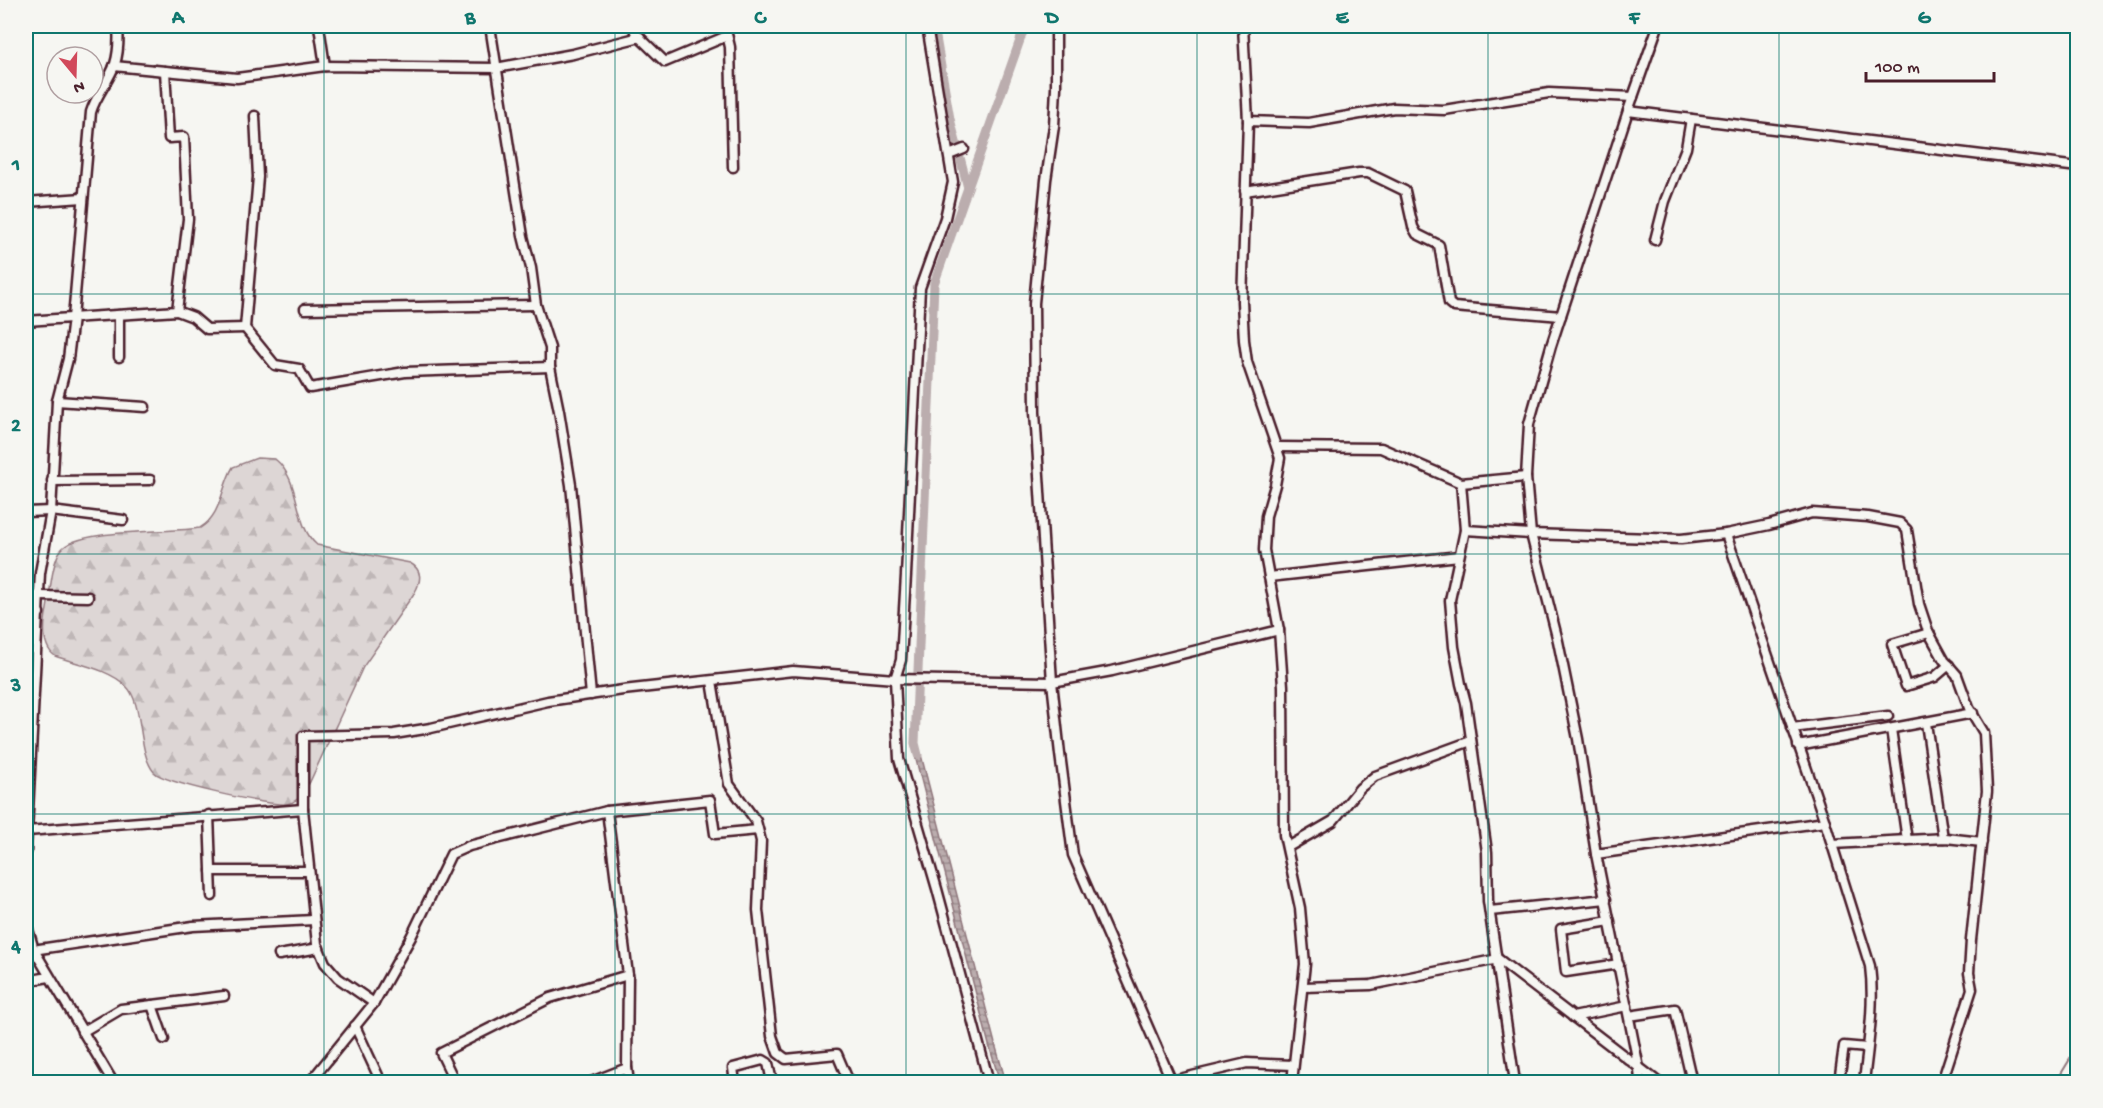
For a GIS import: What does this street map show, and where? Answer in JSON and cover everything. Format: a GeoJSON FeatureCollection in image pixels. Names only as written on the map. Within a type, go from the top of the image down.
{"type":"FeatureCollection","features":[{"type":"Feature","properties":{"kind":"street"},"geometry":{"type":"LineString","coordinates":[[26,853],[40,573],[51,511],[57,401],[68,359],[74,318],[91,112],[94,101],[114,66],[119,48],[118,26]]}},
{"type":"Feature","properties":{"kind":"street"},"geometry":{"type":"LineString","coordinates":[[319,26],[325,66]]}},
{"type":"Feature","properties":{"kind":"street"},"geometry":{"type":"LineString","coordinates":[[490,26],[523,236],[531,268],[536,306],[550,348],[550,367],[571,485],[591,695]]}},
{"type":"Feature","properties":{"kind":"street"},"geometry":{"type":"LineString","coordinates":[[633,26],[640,37],[665,62],[727,36]]}},
{"type":"Feature","properties":{"kind":"street"},"geometry":{"type":"LineString","coordinates":[[725,26],[730,46],[733,167]]}},
{"type":"Feature","properties":{"kind":"street"},"geometry":{"type":"LineString","coordinates":[[927,26],[953,182],[945,218],[920,288],[906,575],[900,660],[895,678],[899,759],[938,889],[989,1083]]}},
{"type":"Feature","properties":{"kind":"street"},"geometry":{"type":"LineString","coordinates":[[1056,26],[1054,126],[1046,180],[1034,303],[1035,412],[1052,682],[1073,855],[1171,1082],[1247,1063],[1293,1065]]}},
{"type":"Feature","properties":{"kind":"street"},"geometry":{"type":"LineString","coordinates":[[1243,26],[1248,121],[1242,302],[1245,351],[1265,420],[1277,447],[1280,465],[1266,516],[1264,550],[1279,630],[1284,835],[1299,908],[1305,964],[1292,1083]]}},
{"type":"Feature","properties":{"kind":"street"},"geometry":{"type":"LineString","coordinates":[[1640,1083],[1639,1068],[1596,854],[1578,739],[1558,641],[1531,534],[1526,477],[1529,424],[1561,316],[1658,26]]}},
{"type":"Feature","properties":{"kind":"street"},"geometry":{"type":"LineString","coordinates":[[114,66],[237,78],[325,66],[496,68],[573,54],[640,37]]}},
{"type":"Feature","properties":{"kind":"street"},"geometry":{"type":"LineString","coordinates":[[165,70],[169,138],[184,137],[185,149],[188,219],[177,311]]}},
{"type":"Feature","properties":{"kind":"street"},"geometry":{"type":"LineString","coordinates":[[1248,121],[1308,123],[1394,108],[1444,110],[1549,93],[1633,97]]}},
{"type":"Feature","properties":{"kind":"street"},"geometry":{"type":"LineString","coordinates":[[1628,111],[2078,166]]}},
{"type":"Feature","properties":{"kind":"street"},"geometry":{"type":"LineString","coordinates":[[255,116],[258,177],[245,328],[275,365],[299,369],[310,388],[405,372],[550,367]]}},
{"type":"Feature","properties":{"kind":"street"},"geometry":{"type":"LineString","coordinates":[[1655,240],[1665,201],[1686,148],[1691,119]]}},
{"type":"Feature","properties":{"kind":"street"},"geometry":{"type":"LineString","coordinates":[[949,155],[964,149]]}},
{"type":"Feature","properties":{"kind":"street"},"geometry":{"type":"LineString","coordinates":[[1245,191],[1368,173],[1405,190],[1413,227],[1417,234],[1439,245],[1449,303],[1454,307],[1561,316]]}},
{"type":"Feature","properties":{"kind":"street"},"geometry":{"type":"LineString","coordinates":[[26,202],[84,198]]}},
{"type":"Feature","properties":{"kind":"street"},"geometry":{"type":"LineString","coordinates":[[304,309],[536,306]]}},
{"type":"Feature","properties":{"kind":"street"},"geometry":{"type":"LineString","coordinates":[[26,321],[177,311],[193,317],[207,329],[245,328]]}},
{"type":"Feature","properties":{"kind":"street"},"geometry":{"type":"LineString","coordinates":[[118,315],[119,357]]}},
{"type":"Feature","properties":{"kind":"street"},"geometry":{"type":"LineString","coordinates":[[57,401],[145,407]]}},
{"type":"Feature","properties":{"kind":"street"},"geometry":{"type":"LineString","coordinates":[[1277,447],[1381,448],[1461,483],[1526,477]]}},
{"type":"Feature","properties":{"kind":"street"},"geometry":{"type":"LineString","coordinates":[[52,481],[150,480]]}},
{"type":"Feature","properties":{"kind":"street"},"geometry":{"type":"LineString","coordinates":[[1461,483],[1465,530],[1450,600],[1454,647],[1472,741],[1487,852],[1490,911],[1515,1083]]}},
{"type":"Feature","properties":{"kind":"street"},"geometry":{"type":"LineString","coordinates":[[26,512],[51,511],[123,520]]}},
{"type":"Feature","properties":{"kind":"street"},"geometry":{"type":"LineString","coordinates":[[1465,530],[1681,539],[1726,534],[1812,513],[1868,517],[1900,523],[1907,530],[1918,604],[1936,648],[1957,675],[1969,708],[1984,733],[1987,791],[1971,940],[1972,989],[1942,1083]]}},
{"type":"Feature","properties":{"kind":"street"},"geometry":{"type":"LineString","coordinates":[[1726,534],[1825,822],[1870,966],[1864,1083]]}},
{"type":"Feature","properties":{"kind":"street"},"geometry":{"type":"LineString","coordinates":[[1269,577],[1459,556]]}},
{"type":"Feature","properties":{"kind":"street"},"geometry":{"type":"LineString","coordinates":[[39,596],[88,597]]}},
{"type":"Feature","properties":{"kind":"street"},"geometry":{"type":"LineString","coordinates":[[26,613],[39,613]]}},
{"type":"Feature","properties":{"kind":"street"},"geometry":{"type":"LineString","coordinates":[[374,1003],[338,978],[325,963],[319,948],[303,809],[303,736],[394,734],[548,701],[793,671],[895,678],[1052,682],[1112,671],[1279,630]]}},
{"type":"Feature","properties":{"kind":"street"},"geometry":{"type":"LineString","coordinates":[[1929,633],[1892,644],[1906,686],[1935,677],[1948,664]]}},
{"type":"Feature","properties":{"kind":"street"},"geometry":{"type":"LineString","coordinates":[[26,667],[36,667]]}},
{"type":"Feature","properties":{"kind":"street"},"geometry":{"type":"LineString","coordinates":[[712,681],[729,784],[756,822],[761,841],[758,910],[772,1036],[778,1053],[786,1059],[837,1054],[849,1083]]}},
{"type":"Feature","properties":{"kind":"street"},"geometry":{"type":"LineString","coordinates":[[1798,746],[1973,713]]}},
{"type":"Feature","properties":{"kind":"street"},"geometry":{"type":"LineString","coordinates":[[1792,728],[1888,716]]}},
{"type":"Feature","properties":{"kind":"street"},"geometry":{"type":"LineString","coordinates":[[1926,723],[1943,838]]}},
{"type":"Feature","properties":{"kind":"street"},"geometry":{"type":"LineString","coordinates":[[1891,729],[1907,840]]}},
{"type":"Feature","properties":{"kind":"street"},"geometry":{"type":"LineString","coordinates":[[1288,847],[1333,821],[1360,788],[1375,776],[1472,741]]}},
{"type":"Feature","properties":{"kind":"street"},"geometry":{"type":"LineString","coordinates":[[310,1083],[374,1003],[411,937],[451,854],[469,846],[606,811],[710,800],[715,834],[758,830]]}},
{"type":"Feature","properties":{"kind":"street"},"geometry":{"type":"LineString","coordinates":[[27,831],[303,809]]}},
{"type":"Feature","properties":{"kind":"street"},"geometry":{"type":"LineString","coordinates":[[606,811],[628,975],[628,1083]]}},
{"type":"Feature","properties":{"kind":"street"},"geometry":{"type":"LineString","coordinates":[[209,815],[212,896]]}},
{"type":"Feature","properties":{"kind":"street"},"geometry":{"type":"LineString","coordinates":[[1596,854],[1825,822]]}},
{"type":"Feature","properties":{"kind":"street"},"geometry":{"type":"LineString","coordinates":[[1832,844],[1943,838],[1982,842]]}},
{"type":"Feature","properties":{"kind":"street"},"geometry":{"type":"LineString","coordinates":[[211,871],[309,871]]}},
{"type":"Feature","properties":{"kind":"street"},"geometry":{"type":"LineString","coordinates":[[1490,911],[1606,899]]}},
{"type":"Feature","properties":{"kind":"street"},"geometry":{"type":"LineString","coordinates":[[30,951],[193,926],[314,920]]}},
{"type":"Feature","properties":{"kind":"street"},"geometry":{"type":"LineString","coordinates":[[1610,921],[1561,929],[1566,972],[1619,964]]}},
{"type":"Feature","properties":{"kind":"street"},"geometry":{"type":"LineString","coordinates":[[26,924],[30,951],[50,977],[113,1083]]}},
{"type":"Feature","properties":{"kind":"street"},"geometry":{"type":"LineString","coordinates":[[279,956],[319,948]]}},
{"type":"Feature","properties":{"kind":"street"},"geometry":{"type":"LineString","coordinates":[[1303,987],[1371,985],[1498,959],[1658,1083]]}},
{"type":"Feature","properties":{"kind":"street"},"geometry":{"type":"LineString","coordinates":[[455,1083],[441,1053],[550,998],[628,975]]}},
{"type":"Feature","properties":{"kind":"street"},"geometry":{"type":"LineString","coordinates":[[26,981],[50,977]]}},
{"type":"Feature","properties":{"kind":"street"},"geometry":{"type":"LineString","coordinates":[[82,1032],[122,1009],[224,996]]}},
{"type":"Feature","properties":{"kind":"street"},"geometry":{"type":"LineString","coordinates":[[152,1005],[164,1039]]}},
{"type":"Feature","properties":{"kind":"street"},"geometry":{"type":"LineString","coordinates":[[1573,1017],[1627,1006]]}},
{"type":"Feature","properties":{"kind":"street"},"geometry":{"type":"LineString","coordinates":[[1629,1016],[1675,1009],[1692,1083]]}},
{"type":"Feature","properties":{"kind":"street"},"geometry":{"type":"LineString","coordinates":[[355,1026],[381,1083]]}},
{"type":"Feature","properties":{"kind":"street"},"geometry":{"type":"LineString","coordinates":[[1839,1083],[1844,1046],[1867,1048]]}},
{"type":"Feature","properties":{"kind":"street"},"geometry":{"type":"LineString","coordinates":[[735,1083],[733,1068],[763,1060],[768,1063],[772,1083]]}},
{"type":"Feature","properties":{"kind":"street"},"geometry":{"type":"LineString","coordinates":[[591,1083],[627,1068]]}},
{"type":"Feature","properties":{"kind":"green space"},"geometry":{"type":"Polygon","coordinates":[[[257,458],[275,459],[284,468],[290,479],[304,526],[317,545],[410,563],[417,569],[420,576],[415,592],[363,667],[307,787],[297,800],[286,804],[217,793],[176,782],[154,772],[145,753],[136,704],[126,686],[102,671],[55,656],[47,646],[45,634],[55,562],[61,550],[70,543],[85,538],[200,528],[213,516],[233,467],[257,458]]]}},
{"type":"Feature","properties":{"kind":"shaded area"},"geometry":{"type":"Polygon","coordinates":[[[918,743],[1006,1082],[1000,1082],[989,1045],[912,744],[918,743]]]}},
{"type":"Feature","properties":{"kind":"waterway"},"geometry":{"type":"LineString","coordinates":[[934,26],[950,119],[968,188]]}},
{"type":"Feature","properties":{"kind":"waterway"},"geometry":{"type":"LineString","coordinates":[[918,755],[915,743],[934,284],[1025,26]]}},
{"type":"Feature","properties":{"kind":"waterway"},"geometry":{"type":"LineString","coordinates":[[2056,1082],[2078,1046]]}}]}
